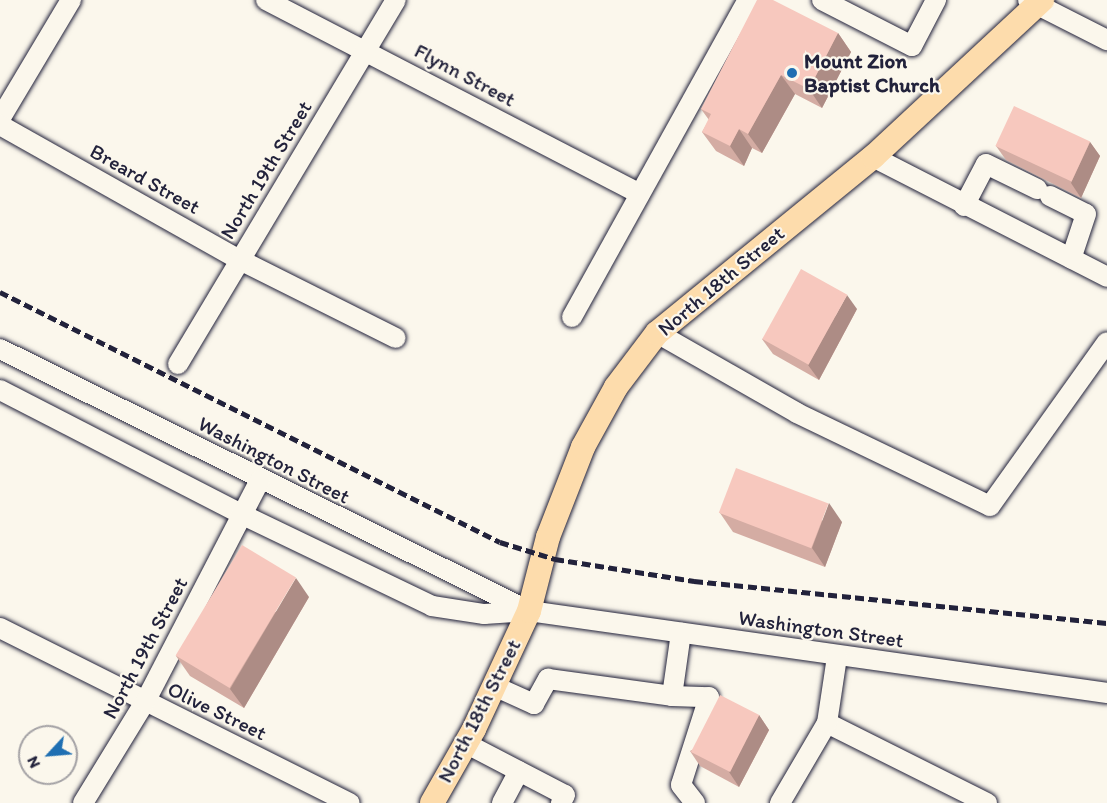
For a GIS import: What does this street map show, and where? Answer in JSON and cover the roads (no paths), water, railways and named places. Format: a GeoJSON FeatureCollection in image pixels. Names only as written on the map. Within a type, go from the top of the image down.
{"type":"FeatureCollection","features":[{"type":"Feature","properties":{"kind":"main road","name":"North 18th Street"},"geometry":{"type":"LineString","coordinates":[[432,803],[467,744],[529,611],[548,537],[583,447],[616,387],[657,333],[873,156],[1036,2]]}},
{"type":"Feature","properties":{"kind":"street"},"geometry":{"type":"LineString","coordinates":[[0,119],[71,0]]}},
{"type":"Feature","properties":{"kind":"street","name":"Flynn Street"},"geometry":{"type":"LineString","coordinates":[[266,0],[366,50],[640,195]]}},
{"type":"Feature","properties":{"kind":"street","name":"North 19th Street"},"geometry":{"type":"LineString","coordinates":[[178,364],[396,0]]}},
{"type":"Feature","properties":{"kind":"street"},"geometry":{"type":"LineString","coordinates":[[572,316],[748,0]]}},
{"type":"Feature","properties":{"kind":"street"},"geometry":{"type":"LineString","coordinates":[[822,0],[912,46],[933,1]]}},
{"type":"Feature","properties":{"kind":"street"},"geometry":{"type":"LineString","coordinates":[[1036,2],[1107,40]]}},
{"type":"Feature","properties":{"kind":"street","name":"Breard Street"},"geometry":{"type":"LineString","coordinates":[[0,125],[240,260],[396,338]]}},
{"type":"Feature","properties":{"kind":"street"},"geometry":{"type":"LineString","coordinates":[[873,156],[964,206],[1107,277]]}},
{"type":"Feature","properties":{"kind":"street"},"geometry":{"type":"LineString","coordinates":[[964,206],[986,164],[1043,192],[1086,214],[1071,259]]}},
{"type":"Feature","properties":{"kind":"street"},"geometry":{"type":"LineString","coordinates":[[657,333],[797,413],[990,506],[1107,342]]}},
{"type":"Feature","properties":{"kind":"street","name":"Washington Street"},"geometry":{"type":"LineString","coordinates":[[0,349],[260,480],[529,611]]}},
{"type":"Feature","properties":{"kind":"street","name":"Washington Street"},"geometry":{"type":"LineString","coordinates":[[0,390],[243,515],[432,606],[484,614],[529,611],[837,657],[1107,693]]}},
{"type":"Feature","properties":{"kind":"street","name":"North 19th Street"},"geometry":{"type":"LineString","coordinates":[[83,803],[145,702],[260,480]]}},
{"type":"Feature","properties":{"kind":"street","name":"Olive Street"},"geometry":{"type":"LineString","coordinates":[[0,628],[350,803]]}},
{"type":"Feature","properties":{"kind":"street"},"geometry":{"type":"LineString","coordinates":[[672,696],[681,633]]}},
{"type":"Feature","properties":{"kind":"street"},"geometry":{"type":"LineString","coordinates":[[780,803],[827,723],[837,657]]}},
{"type":"Feature","properties":{"kind":"street"},"geometry":{"type":"LineString","coordinates":[[494,686],[534,705],[548,680],[672,696],[709,697],[681,785],[695,803]]}},
{"type":"Feature","properties":{"kind":"street"},"geometry":{"type":"LineString","coordinates":[[827,723],[987,803]]}},
{"type":"Feature","properties":{"kind":"street"},"geometry":{"type":"LineString","coordinates":[[467,744],[565,795],[561,803]]}},
{"type":"Feature","properties":{"kind":"street"},"geometry":{"type":"LineString","coordinates":[[502,803],[519,771]]}},
{"type":"Feature","properties":{"kind":"railway"},"geometry":{"type":"LineString","coordinates":[[0,292],[500,542],[555,559],[694,581],[1107,623]]}},
{"type":"Feature","properties":{"kind":"place","name":"Mount Zion Baptist Church"},"geometry":{"type":"Point","coordinates":[792,73]}}]}
